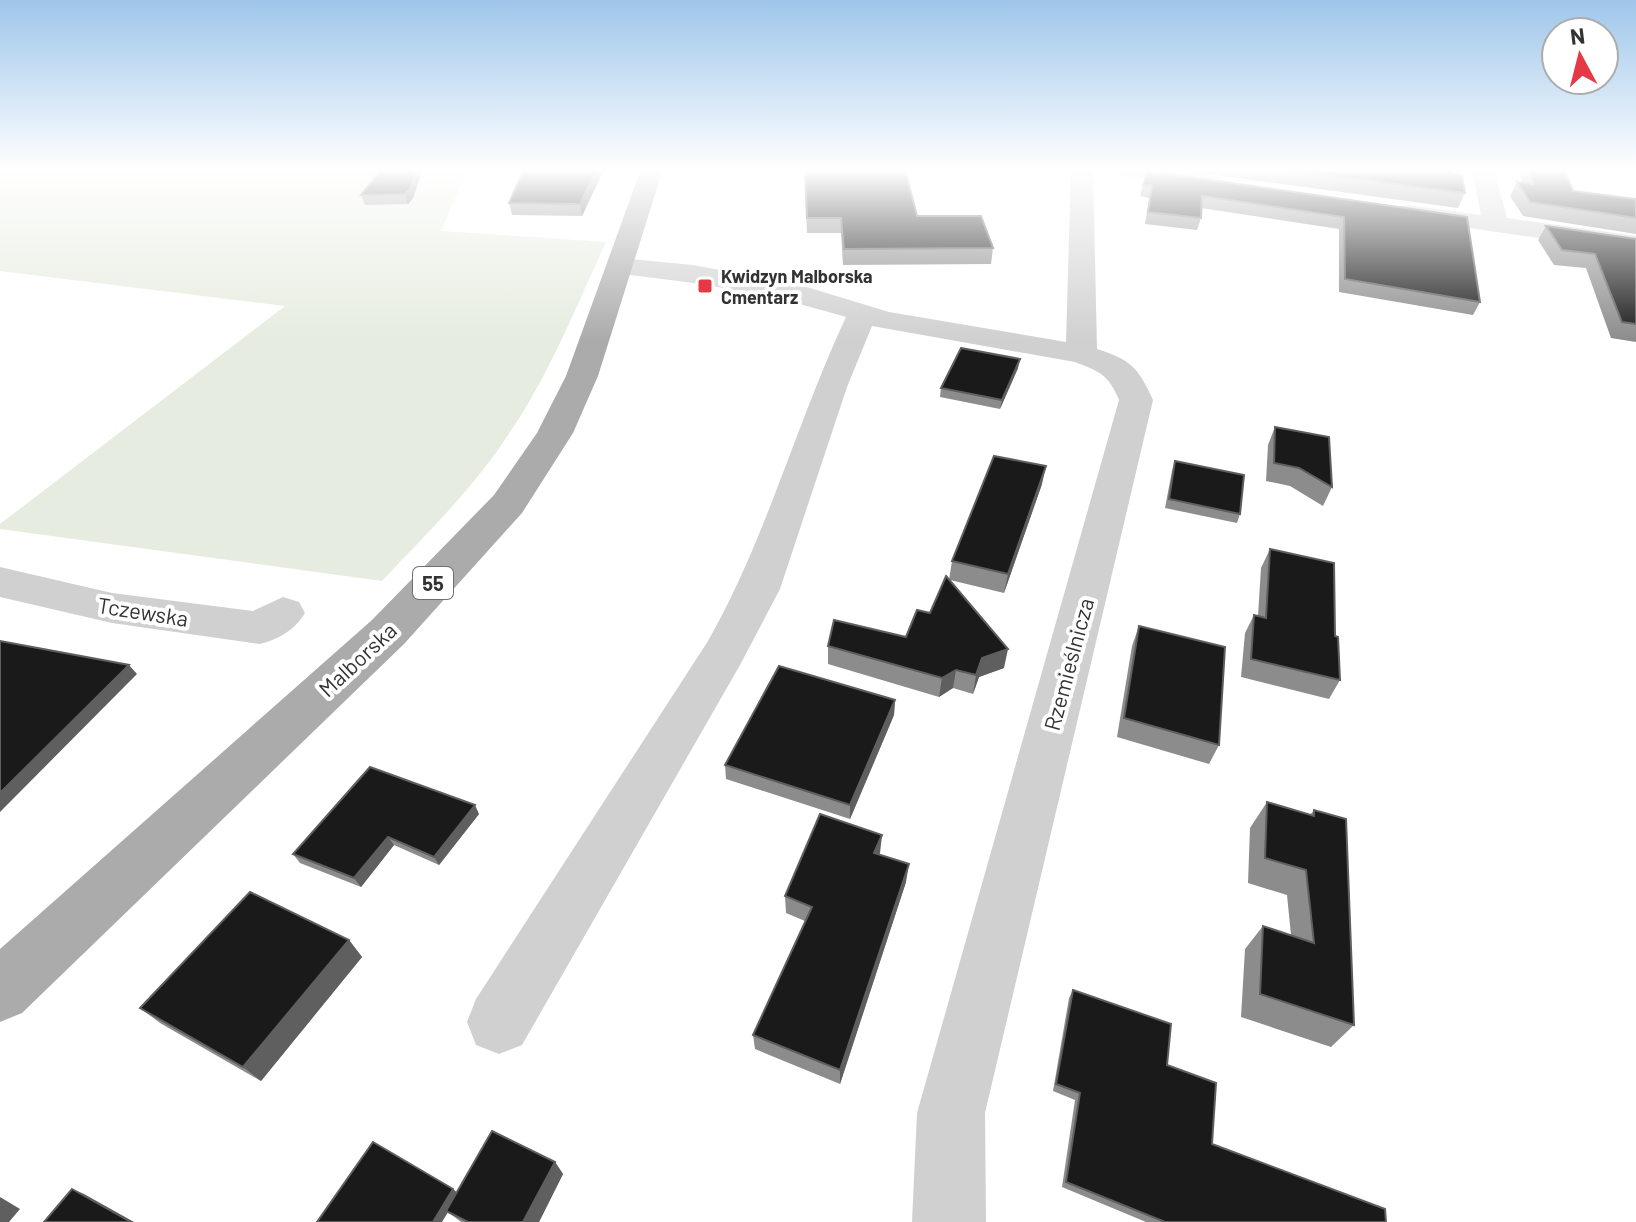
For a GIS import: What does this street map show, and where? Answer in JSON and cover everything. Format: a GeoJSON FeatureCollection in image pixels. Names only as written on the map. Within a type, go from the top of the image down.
{"type":"FeatureCollection","features":[{"type":"Feature","properties":{"kind":"main road","name":"Malborska"},"geometry":{"type":"LineString","coordinates":[[0,991],[388,632],[508,504],[555,433],[582,376],[633,226]]}},
{"type":"Feature","properties":{"kind":"street"},"geometry":{"type":"LineString","coordinates":[[1081,354],[1082,226]]}},
{"type":"Feature","properties":{"kind":"street"},"geometry":{"type":"LineString","coordinates":[[1504,226],[1636,244]]}},
{"type":"Feature","properties":{"kind":"street","name":"Rzemieślnicza"},"geometry":{"type":"LineString","coordinates":[[620,266],[693,273],[800,294],[862,314],[1081,354],[1114,365],[1127,379],[1136,400],[951,1113],[949,1222]]}},
{"type":"Feature","properties":{"kind":"street"},"geometry":{"type":"LineString","coordinates":[[499,1022],[724,653],[759,589],[830,387],[862,314]]}},
{"type":"Feature","properties":{"kind":"street","name":"Tczewska"},"geometry":{"type":"LineString","coordinates":[[0,582],[112,608],[260,628],[283,613]]}},
{"type":"Feature","properties":{"kind":"shaded area"},"geometry":{"type":"Polygon","coordinates":[[[0,226],[443,226],[441,231],[606,242],[548,367],[506,438],[463,494],[382,581],[0,529],[0,524],[285,306],[0,271],[0,226]]]}},
{"type":"Feature","properties":{"kind":"building"},"geometry":{"type":"Polygon","coordinates":[[[842,226],[985,226],[993,248],[844,249],[842,226]]]}},
{"type":"Feature","properties":{"kind":"building"},"geometry":{"type":"Polygon","coordinates":[[[1344,226],[1468,226],[1480,302],[1345,279],[1344,226]]]}},
{"type":"Feature","properties":{"kind":"building"},"geometry":{"type":"Polygon","coordinates":[[[1546,226],[1636,239],[1636,324],[1622,322],[1595,254],[1562,250],[1546,226]]]}},
{"type":"Feature","properties":{"kind":"building"},"geometry":{"type":"Polygon","coordinates":[[[961,348],[1020,359],[1002,400],[941,388],[961,348]]]}},
{"type":"Feature","properties":{"kind":"building"},"geometry":{"type":"Polygon","coordinates":[[[1275,427],[1329,437],[1332,487],[1299,468],[1274,463],[1275,427]]]}},
{"type":"Feature","properties":{"kind":"building"},"geometry":{"type":"Polygon","coordinates":[[[994,456],[1046,466],[1008,574],[952,561],[994,456]]]}},
{"type":"Feature","properties":{"kind":"building"},"geometry":{"type":"Polygon","coordinates":[[[1175,461],[1244,475],[1240,514],[1169,499],[1175,461]]]}},
{"type":"Feature","properties":{"kind":"building"},"geometry":{"type":"Polygon","coordinates":[[[1270,549],[1334,563],[1335,636],[1338,637],[1340,680],[1251,659],[1254,615],[1266,618],[1270,549]]]}},
{"type":"Feature","properties":{"kind":"building"},"geometry":{"type":"Polygon","coordinates":[[[946,576],[1008,649],[982,658],[976,675],[956,670],[942,678],[828,646],[834,620],[906,637],[917,610],[930,613],[946,576]]]}},
{"type":"Feature","properties":{"kind":"building"},"geometry":{"type":"Polygon","coordinates":[[[1139,626],[1225,647],[1219,745],[1124,718],[1139,626]]]}},
{"type":"Feature","properties":{"kind":"building"},"geometry":{"type":"Polygon","coordinates":[[[0,641],[129,665],[0,793],[0,641]]]}},
{"type":"Feature","properties":{"kind":"building"},"geometry":{"type":"Polygon","coordinates":[[[779,666],[895,700],[850,805],[725,765],[779,666]]]}},
{"type":"Feature","properties":{"kind":"building"},"geometry":{"type":"Polygon","coordinates":[[[370,767],[475,805],[434,857],[388,837],[354,878],[293,854],[370,767]]]}},
{"type":"Feature","properties":{"kind":"building"},"geometry":{"type":"Polygon","coordinates":[[[1267,802],[1314,816],[1314,810],[1346,819],[1354,1025],[1260,994],[1263,926],[1314,943],[1306,870],[1265,858],[1267,802]]]}},
{"type":"Feature","properties":{"kind":"building"},"geometry":{"type":"Polygon","coordinates":[[[820,814],[882,835],[874,853],[909,864],[840,1070],[753,1035],[812,907],[785,896],[820,814]]]}},
{"type":"Feature","properties":{"kind":"building"},"geometry":{"type":"Polygon","coordinates":[[[250,892],[349,940],[243,1067],[140,1008],[250,892]]]}},
{"type":"Feature","properties":{"kind":"building"},"geometry":{"type":"Polygon","coordinates":[[[1073,990],[1171,1024],[1167,1065],[1216,1083],[1212,1144],[1385,1209],[1386,1222],[1165,1222],[1066,1182],[1080,1093],[1056,1084],[1073,990]]]}},
{"type":"Feature","properties":{"kind":"building"},"geometry":{"type":"Polygon","coordinates":[[[492,1131],[555,1162],[523,1222],[468,1222],[446,1211],[492,1131]]]}},
{"type":"Feature","properties":{"kind":"building"},"geometry":{"type":"Polygon","coordinates":[[[373,1142],[453,1189],[433,1222],[317,1222],[373,1142]]]}},
{"type":"Feature","properties":{"kind":"building"},"geometry":{"type":"Polygon","coordinates":[[[72,1189],[131,1222],[44,1222],[72,1189]]]}},
{"type":"Feature","properties":{"kind":"place","name":"Kwidzyn Malborska Cmentarz"},"geometry":{"type":"Point","coordinates":[705,286]}}]}
